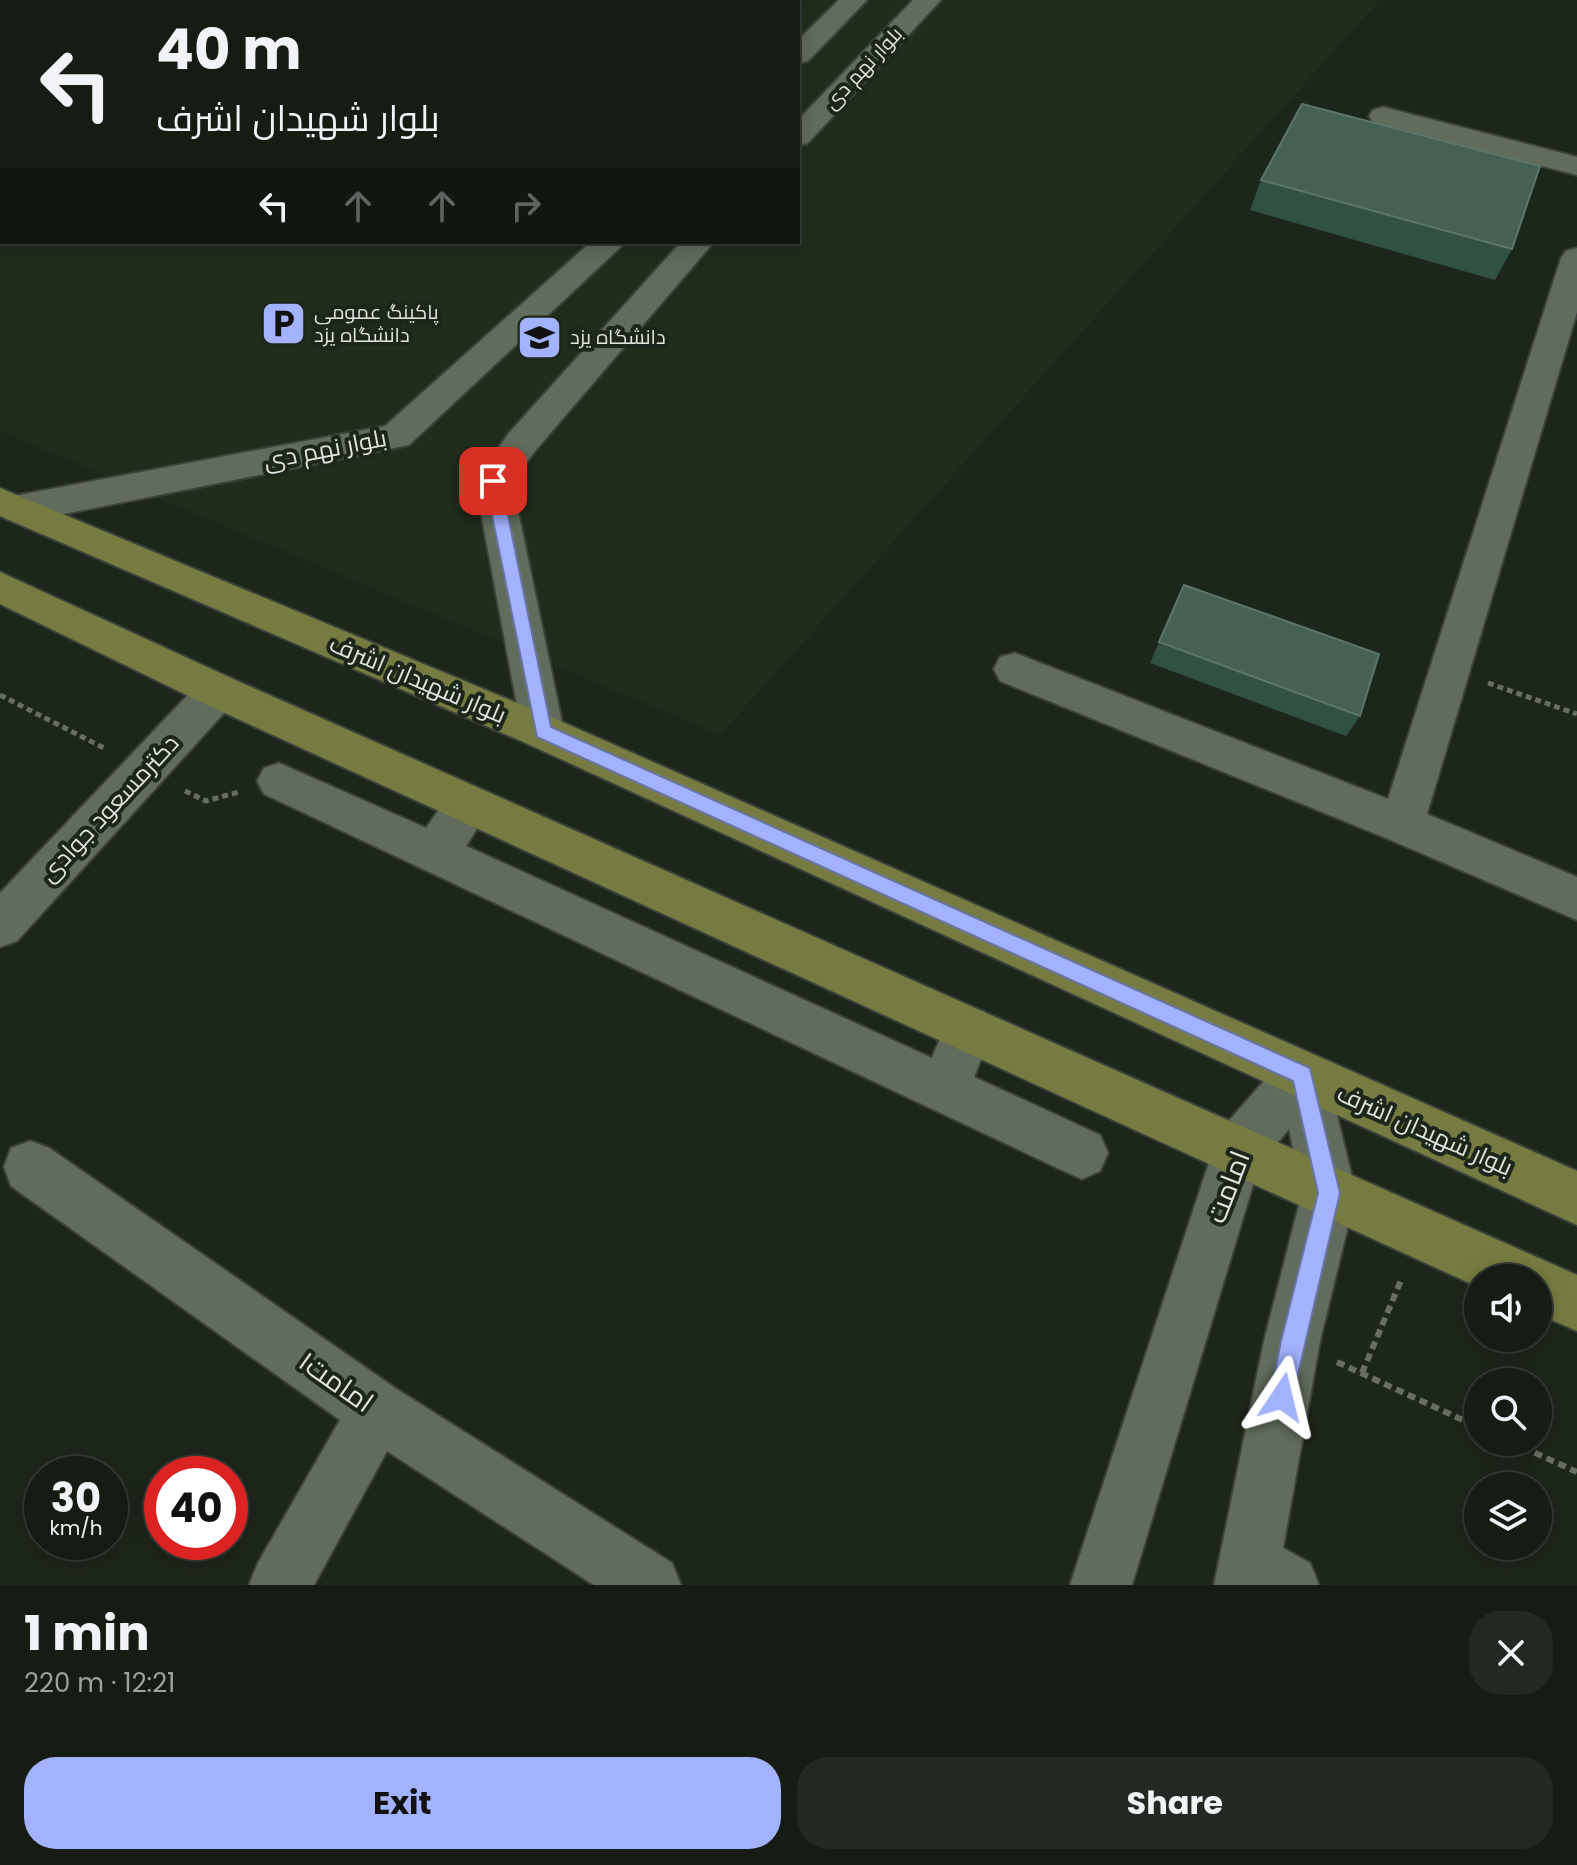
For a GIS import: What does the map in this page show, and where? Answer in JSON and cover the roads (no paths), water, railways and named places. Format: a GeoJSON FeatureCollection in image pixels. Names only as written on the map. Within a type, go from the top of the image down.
{"type":"FeatureCollection","features":[{"type":"Feature","properties":{"kind":"main road","name":"بلوار شهیدان اشرف"},"geometry":{"type":"LineString","coordinates":[[10,505],[543,732],[1577,1198]]}},
{"type":"Feature","properties":{"kind":"main road"},"geometry":{"type":"LineString","coordinates":[[0,587],[218,691],[1489,1264]]}},
{"type":"Feature","properties":{"kind":"main road"},"geometry":{"type":"LineString","coordinates":[[1552,1292],[1577,1303]]}},
{"type":"Feature","properties":{"kind":"street"},"geometry":{"type":"LineString","coordinates":[[800,53],[854,0]]}},
{"type":"Feature","properties":{"kind":"street","name":"بلوار نهم دی"},"geometry":{"type":"LineString","coordinates":[[800,135],[928,0]]}},
{"type":"Feature","properties":{"kind":"street"},"geometry":{"type":"LineString","coordinates":[[1383,116],[1577,166]]}},
{"type":"Feature","properties":{"kind":"street","name":"بلوار نهم دی"},"geometry":{"type":"LineString","coordinates":[[10,505],[396,436],[640,249]]}},
{"type":"Feature","properties":{"kind":"street","name":"بلوار نهم دی"},"geometry":{"type":"LineString","coordinates":[[543,732],[493,481],[522,442],[640,249]]}},
{"type":"Feature","properties":{"kind":"street"},"geometry":{"type":"LineString","coordinates":[[1402,824],[1577,258]]}},
{"type":"Feature","properties":{"kind":"street"},"geometry":{"type":"LineString","coordinates":[[1015,669],[1402,824],[1577,899]]}},
{"type":"Feature","properties":{"kind":"street","name":"دکترمسعود جوادی"},"geometry":{"type":"LineString","coordinates":[[0,926],[218,691]]}},
{"type":"Feature","properties":{"kind":"street"},"geometry":{"type":"LineString","coordinates":[[279,781],[1082,1153]]}},
{"type":"Feature","properties":{"kind":"street"},"geometry":{"type":"LineString","coordinates":[[434,853],[470,805]]}},
{"type":"Feature","properties":{"kind":"street"},"geometry":{"type":"LineString","coordinates":[[944,1090],[968,1029]]}},
{"type":"Feature","properties":{"kind":"street"},"geometry":{"type":"LineString","coordinates":[[1261,1578],[1292,1341],[1329,1193],[1302,1075]]}},
{"type":"Feature","properties":{"kind":"street","name":"امامت"},"geometry":{"type":"LineString","coordinates":[[1101,1585],[1237,1150],[1302,1075]]}},
{"type":"Feature","properties":{"kind":"street","name":"امامت۱"},"geometry":{"type":"LineString","coordinates":[[30,1167],[377,1411],[650,1585]]}},
{"type":"Feature","properties":{"kind":"street"},"geometry":{"type":"LineString","coordinates":[[280,1585],[377,1411]]}},
{"type":"Feature","properties":{"kind":"place","name":"پاکینگ عمومی دانشگاه یزد"},"geometry":{"type":"Point","coordinates":[283,323]}},
{"type":"Feature","properties":{"kind":"place","name":"دانشگاه یزد"},"geometry":{"type":"Point","coordinates":[539,337]}}]}
